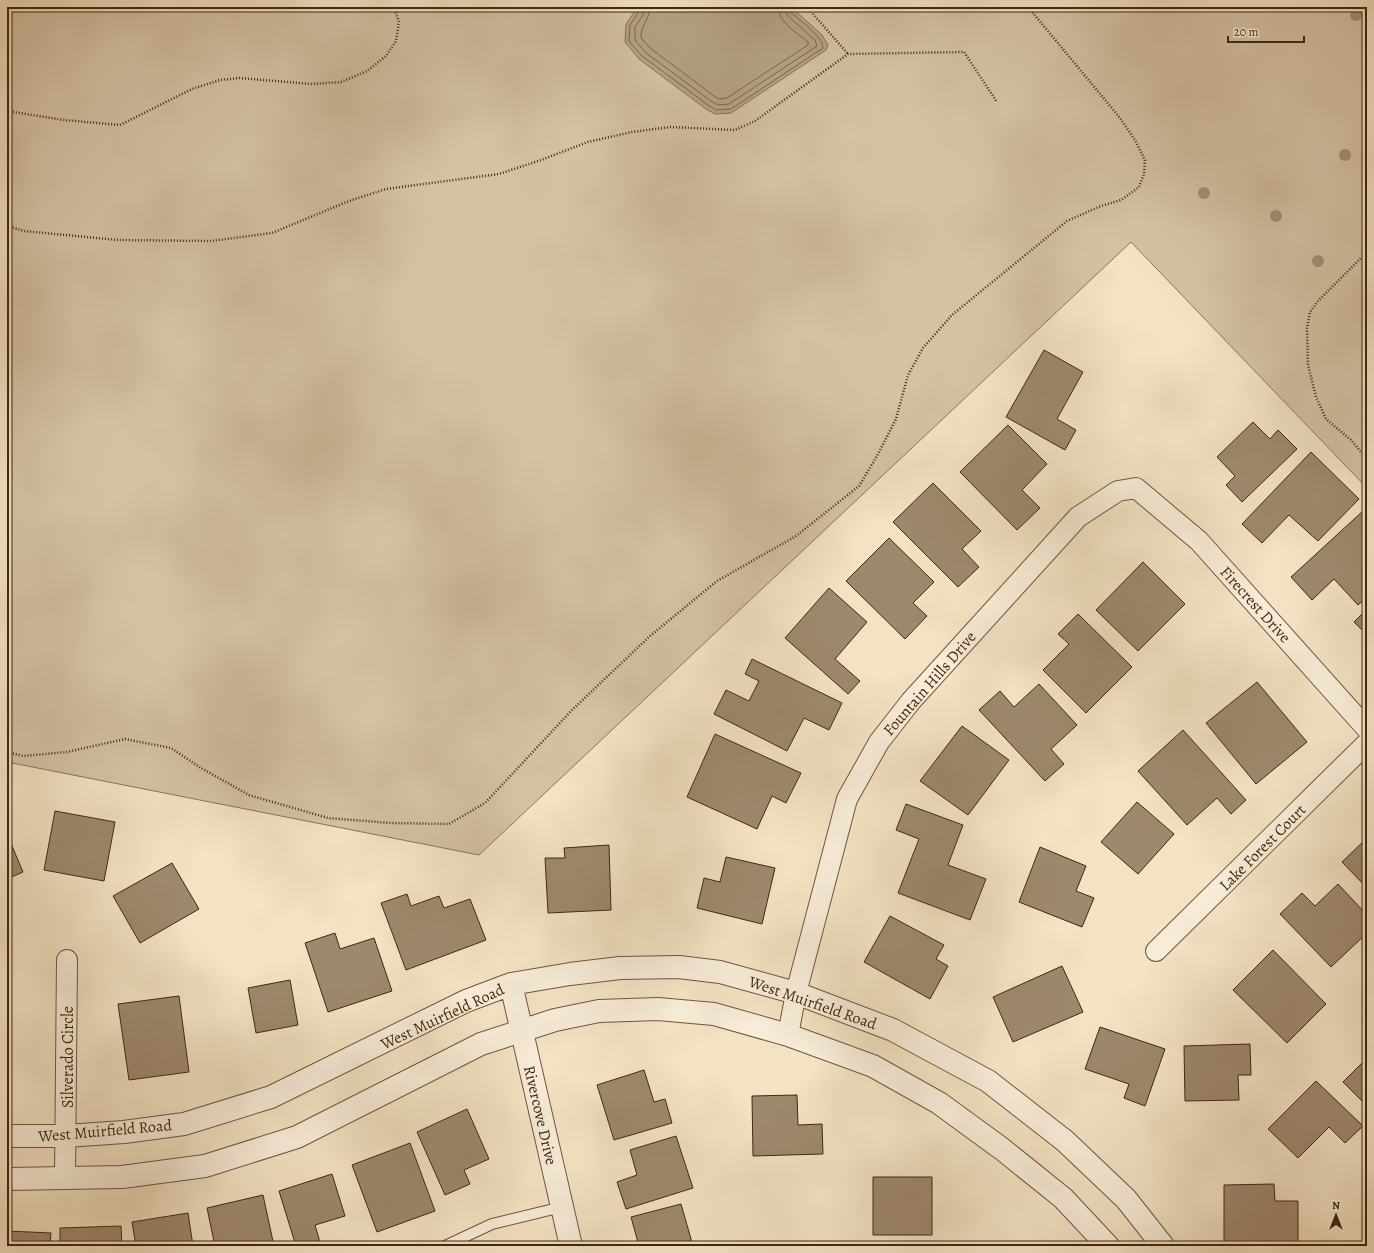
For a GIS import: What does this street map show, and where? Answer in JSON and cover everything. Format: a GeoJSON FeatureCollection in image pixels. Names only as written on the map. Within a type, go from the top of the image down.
{"type":"FeatureCollection","features":[{"type":"Feature","properties":{"kind":"street","name":"Firecrest Drive"},"geometry":{"type":"LineString","coordinates":[[1136,488],[1199,541],[1367,729]]}},
{"type":"Feature","properties":{"kind":"street","name":"Fountain Hills Drive"},"geometry":{"type":"LineString","coordinates":[[788,1035],[796,993],[847,799],[879,742],[910,700],[1078,517],[1118,491],[1136,488]]}},
{"type":"Feature","properties":{"kind":"street","name":"Lake Forest Court"},"geometry":{"type":"LineString","coordinates":[[1156,951],[1367,744]]}},
{"type":"Feature","properties":{"kind":"street","name":"Silverado Circle"},"geometry":{"type":"LineString","coordinates":[[66,1177],[67,960]]}},
{"type":"Feature","properties":{"kind":"street","name":"West Muirfield Road"},"geometry":{"type":"LineString","coordinates":[[7,1136],[66,1136],[124,1132],[184,1124],[271,1097],[466,1001],[511,984],[570,974],[620,968],[678,966],[720,972],[796,993],[893,1030],[988,1081],[1065,1141],[1126,1199],[1163,1246]]}},
{"type":"Feature","properties":{"kind":"street","name":"Rivercove Drive"},"geometry":{"type":"LineString","coordinates":[[511,984],[571,1246]]}},
{"type":"Feature","properties":{"kind":"street"},"geometry":{"type":"LineString","coordinates":[[7,1178],[122,1177],[204,1166],[298,1137],[481,1044],[555,1020],[599,1011],[658,1010],[714,1014],[788,1035],[873,1066],[939,1103],[1002,1149],[1063,1198],[1108,1246]]}},
{"type":"Feature","properties":{"kind":"lane"},"geometry":{"type":"LineString","coordinates":[[445,1246],[492,1224],[562,1207]]}},
{"type":"Feature","properties":{"kind":"path"},"geometry":{"type":"LineString","coordinates":[[7,111],[64,120],[120,125],[192,89],[220,80],[240,78],[312,84],[341,82],[367,71],[386,56],[396,41],[399,22],[394,7]]}},
{"type":"Feature","properties":{"kind":"path"},"geometry":{"type":"LineString","coordinates":[[807,7],[848,54]]}},
{"type":"Feature","properties":{"kind":"path"},"geometry":{"type":"LineString","coordinates":[[7,752],[23,756],[67,752],[125,739],[171,748],[201,768],[248,795],[328,818],[390,823],[449,824],[485,803],[572,710],[650,636],[717,581],[796,536],[859,486],[877,456],[896,419],[908,375],[923,348],[952,315],[1067,221],[1101,206],[1121,200],[1139,187],[1144,174],[1145,160],[1135,140],[1120,118],[1028,7]]}},
{"type":"Feature","properties":{"kind":"path"},"geometry":{"type":"LineString","coordinates":[[7,226],[24,231],[118,240],[211,241],[272,232],[342,204],[386,189],[499,174],[588,142],[632,132],[670,127],[735,130],[755,121],[848,54],[964,52],[997,102]]}},
{"type":"Feature","properties":{"kind":"path"},"geometry":{"type":"LineString","coordinates":[[1367,252],[1318,301],[1310,312],[1307,328],[1308,365],[1316,397],[1326,419],[1351,440],[1367,458]]}},
{"type":"Feature","properties":{"kind":"shaded area"},"geometry":{"type":"Polygon","coordinates":[[[7,7],[1367,7],[1367,488],[1131,242],[479,855],[7,762],[7,7]]]}},
{"type":"Feature","properties":{"kind":"water"},"geometry":{"type":"Polygon","coordinates":[[[636,7],[791,7],[822,35],[828,45],[826,50],[731,113],[715,114],[706,109],[639,59],[625,42],[626,24],[636,7]]]}},
{"type":"Feature","properties":{"kind":"building"},"geometry":{"type":"Polygon","coordinates":[[[1044,350],[1083,372],[1057,419],[1076,430],[1065,450],[1006,417],[1044,350]]]}},
{"type":"Feature","properties":{"kind":"building"},"geometry":{"type":"Polygon","coordinates":[[[1253,422],[1270,439],[1278,430],[1297,449],[1242,502],[1226,485],[1235,476],[1217,457],[1253,422]]]}},
{"type":"Feature","properties":{"kind":"building"},"geometry":{"type":"Polygon","coordinates":[[[1008,425],[1047,464],[1022,490],[1040,508],[1017,530],[960,472],[1008,425]]]}},
{"type":"Feature","properties":{"kind":"building"},"geometry":{"type":"Polygon","coordinates":[[[1311,452],[1359,499],[1318,541],[1289,515],[1262,543],[1242,524],[1311,452]]]}},
{"type":"Feature","properties":{"kind":"building"},"geometry":{"type":"Polygon","coordinates":[[[933,483],[981,531],[962,549],[979,567],[958,587],[893,522],[933,483]]]}},
{"type":"Feature","properties":{"kind":"building"},"geometry":{"type":"Polygon","coordinates":[[[1364,510],[1367,513],[1367,597],[1358,605],[1334,579],[1312,600],[1291,577],[1364,510]]]}},
{"type":"Feature","properties":{"kind":"building"},"geometry":{"type":"Polygon","coordinates":[[[889,538],[934,582],[913,603],[927,616],[905,639],[846,581],[889,538]]]}},
{"type":"Feature","properties":{"kind":"building"},"geometry":{"type":"Polygon","coordinates":[[[1143,562],[1185,604],[1138,651],[1096,610],[1143,562]]]}},
{"type":"Feature","properties":{"kind":"building"},"geometry":{"type":"Polygon","coordinates":[[[829,588],[867,622],[835,659],[860,681],[848,694],[785,638],[829,588]]]}},
{"type":"Feature","properties":{"kind":"building"},"geometry":{"type":"Polygon","coordinates":[[[1367,609],[1367,635],[1354,622],[1367,609]]]}},
{"type":"Feature","properties":{"kind":"building"},"geometry":{"type":"Polygon","coordinates":[[[1078,614],[1132,667],[1086,713],[1043,670],[1069,644],[1058,634],[1078,614]]]}},
{"type":"Feature","properties":{"kind":"building"},"geometry":{"type":"Polygon","coordinates":[[[752,659],[842,703],[829,730],[804,718],[787,751],[714,714],[726,690],[749,701],[759,681],[745,674],[752,659]]]}},
{"type":"Feature","properties":{"kind":"building"},"geometry":{"type":"Polygon","coordinates":[[[1257,682],[1307,742],[1256,784],[1206,723],[1257,682]]]}},
{"type":"Feature","properties":{"kind":"building"},"geometry":{"type":"Polygon","coordinates":[[[1039,684],[1077,725],[1051,749],[1064,764],[1045,781],[979,710],[1000,691],[1014,707],[1039,684]]]}},
{"type":"Feature","properties":{"kind":"building"},"geometry":{"type":"Polygon","coordinates":[[[962,726],[1009,760],[968,815],[920,781],[962,726]]]}},
{"type":"Feature","properties":{"kind":"building"},"geometry":{"type":"Polygon","coordinates":[[[1183,730],[1246,800],[1231,814],[1217,798],[1187,825],[1138,771],[1183,730]]]}},
{"type":"Feature","properties":{"kind":"building"},"geometry":{"type":"Polygon","coordinates":[[[715,734],[801,773],[786,803],[772,796],[757,829],[687,797],[715,734]]]}},
{"type":"Feature","properties":{"kind":"building"},"geometry":{"type":"Polygon","coordinates":[[[1137,802],[1174,834],[1138,874],[1101,842],[1137,802]]]}},
{"type":"Feature","properties":{"kind":"building"},"geometry":{"type":"Polygon","coordinates":[[[906,804],[963,825],[948,865],[986,879],[970,920],[898,893],[919,839],[896,830],[906,804]]]}},
{"type":"Feature","properties":{"kind":"building"},"geometry":{"type":"Polygon","coordinates":[[[55,811],[115,822],[104,881],[44,870],[55,811]]]}},
{"type":"Feature","properties":{"kind":"building"},"geometry":{"type":"Polygon","coordinates":[[[7,834],[23,872],[7,879],[7,834]]]}},
{"type":"Feature","properties":{"kind":"building"},"geometry":{"type":"Polygon","coordinates":[[[1367,838],[1367,888],[1342,862],[1367,838]]]}},
{"type":"Feature","properties":{"kind":"building"},"geometry":{"type":"Polygon","coordinates":[[[609,845],[611,910],[548,913],[545,858],[565,858],[564,848],[609,845]]]}},
{"type":"Feature","properties":{"kind":"building"},"geometry":{"type":"Polygon","coordinates":[[[1040,847],[1086,866],[1076,891],[1094,898],[1082,927],[1019,902],[1040,847]]]}},
{"type":"Feature","properties":{"kind":"building"},"geometry":{"type":"Polygon","coordinates":[[[726,857],[775,868],[762,924],[697,908],[704,878],[720,882],[726,857]]]}},
{"type":"Feature","properties":{"kind":"building"},"geometry":{"type":"Polygon","coordinates":[[[172,863],[199,909],[140,943],[113,896],[172,863]]]}},
{"type":"Feature","properties":{"kind":"building"},"geometry":{"type":"Polygon","coordinates":[[[1338,884],[1367,915],[1367,933],[1331,967],[1280,914],[1302,893],[1315,906],[1338,884]]]}},
{"type":"Feature","properties":{"kind":"building"},"geometry":{"type":"Polygon","coordinates":[[[407,894],[411,906],[439,896],[444,908],[470,899],[486,940],[406,970],[381,903],[407,894]]]}},
{"type":"Feature","properties":{"kind":"building"},"geometry":{"type":"Polygon","coordinates":[[[890,916],[944,945],[936,959],[948,966],[930,999],[864,962],[890,916]]]}},
{"type":"Feature","properties":{"kind":"building"},"geometry":{"type":"Polygon","coordinates":[[[335,933],[340,949],[374,938],[392,991],[328,1012],[305,943],[335,933]]]}},
{"type":"Feature","properties":{"kind":"building"},"geometry":{"type":"Polygon","coordinates":[[[1273,950],[1326,1004],[1287,1043],[1233,990],[1273,950]]]}},
{"type":"Feature","properties":{"kind":"building"},"geometry":{"type":"Polygon","coordinates":[[[1062,966],[1083,1012],[1013,1042],[993,997],[1062,966]]]}},
{"type":"Feature","properties":{"kind":"building"},"geometry":{"type":"Polygon","coordinates":[[[290,980],[298,1025],[256,1033],[248,988],[290,980]]]}},
{"type":"Feature","properties":{"kind":"building"},"geometry":{"type":"Polygon","coordinates":[[[179,996],[189,1072],[129,1080],[118,1004],[179,996]]]}},
{"type":"Feature","properties":{"kind":"building"},"geometry":{"type":"Polygon","coordinates":[[[1100,1027],[1165,1049],[1145,1106],[1124,1098],[1129,1084],[1085,1069],[1100,1027]]]}},
{"type":"Feature","properties":{"kind":"building"},"geometry":{"type":"Polygon","coordinates":[[[1250,1044],[1251,1075],[1238,1075],[1239,1100],[1185,1101],[1184,1046],[1250,1044]]]}},
{"type":"Feature","properties":{"kind":"building"},"geometry":{"type":"Polygon","coordinates":[[[1367,1058],[1367,1106],[1343,1082],[1367,1058]]]}},
{"type":"Feature","properties":{"kind":"building"},"geometry":{"type":"Polygon","coordinates":[[[644,1070],[654,1102],[665,1099],[672,1123],[614,1140],[597,1085],[644,1070]]]}},
{"type":"Feature","properties":{"kind":"building"},"geometry":{"type":"Polygon","coordinates":[[[1316,1081],[1363,1126],[1345,1143],[1329,1127],[1298,1158],[1268,1129],[1316,1081]]]}},
{"type":"Feature","properties":{"kind":"building"},"geometry":{"type":"Polygon","coordinates":[[[797,1095],[798,1125],[822,1124],[823,1154],[753,1156],[752,1096],[797,1095]]]}},
{"type":"Feature","properties":{"kind":"building"},"geometry":{"type":"Polygon","coordinates":[[[467,1109],[489,1159],[464,1170],[470,1184],[445,1195],[417,1132],[467,1109]]]}},
{"type":"Feature","properties":{"kind":"building"},"geometry":{"type":"Polygon","coordinates":[[[676,1136],[693,1188],[626,1209],[617,1182],[637,1175],[630,1150],[676,1136]]]}},
{"type":"Feature","properties":{"kind":"building"},"geometry":{"type":"Polygon","coordinates":[[[410,1143],[435,1211],[377,1232],[352,1165],[410,1143]]]}},
{"type":"Feature","properties":{"kind":"building"},"geometry":{"type":"Polygon","coordinates":[[[332,1174],[345,1216],[315,1225],[321,1246],[296,1246],[279,1191],[332,1174]]]}},
{"type":"Feature","properties":{"kind":"building"},"geometry":{"type":"Polygon","coordinates":[[[873,1177],[932,1177],[932,1235],[873,1235],[873,1177]]]}},
{"type":"Feature","properties":{"kind":"building"},"geometry":{"type":"Polygon","coordinates":[[[1274,1184],[1275,1201],[1298,1201],[1298,1246],[1224,1246],[1224,1185],[1274,1184]]]}},
{"type":"Feature","properties":{"kind":"building"},"geometry":{"type":"Polygon","coordinates":[[[263,1195],[274,1246],[252,1246],[251,1243],[239,1246],[215,1246],[207,1208],[263,1195]]]}},
{"type":"Feature","properties":{"kind":"building"},"geometry":{"type":"Polygon","coordinates":[[[681,1204],[693,1246],[639,1246],[631,1217],[681,1204]]]}},
{"type":"Feature","properties":{"kind":"building"},"geometry":{"type":"Polygon","coordinates":[[[188,1213],[193,1246],[136,1246],[132,1222],[188,1213]]]}},
{"type":"Feature","properties":{"kind":"building"},"geometry":{"type":"Polygon","coordinates":[[[121,1226],[122,1246],[60,1246],[60,1228],[121,1226]]]}},
{"type":"Feature","properties":{"kind":"building"},"geometry":{"type":"Polygon","coordinates":[[[7,1231],[51,1233],[50,1246],[7,1246],[7,1231]]]}}]}
